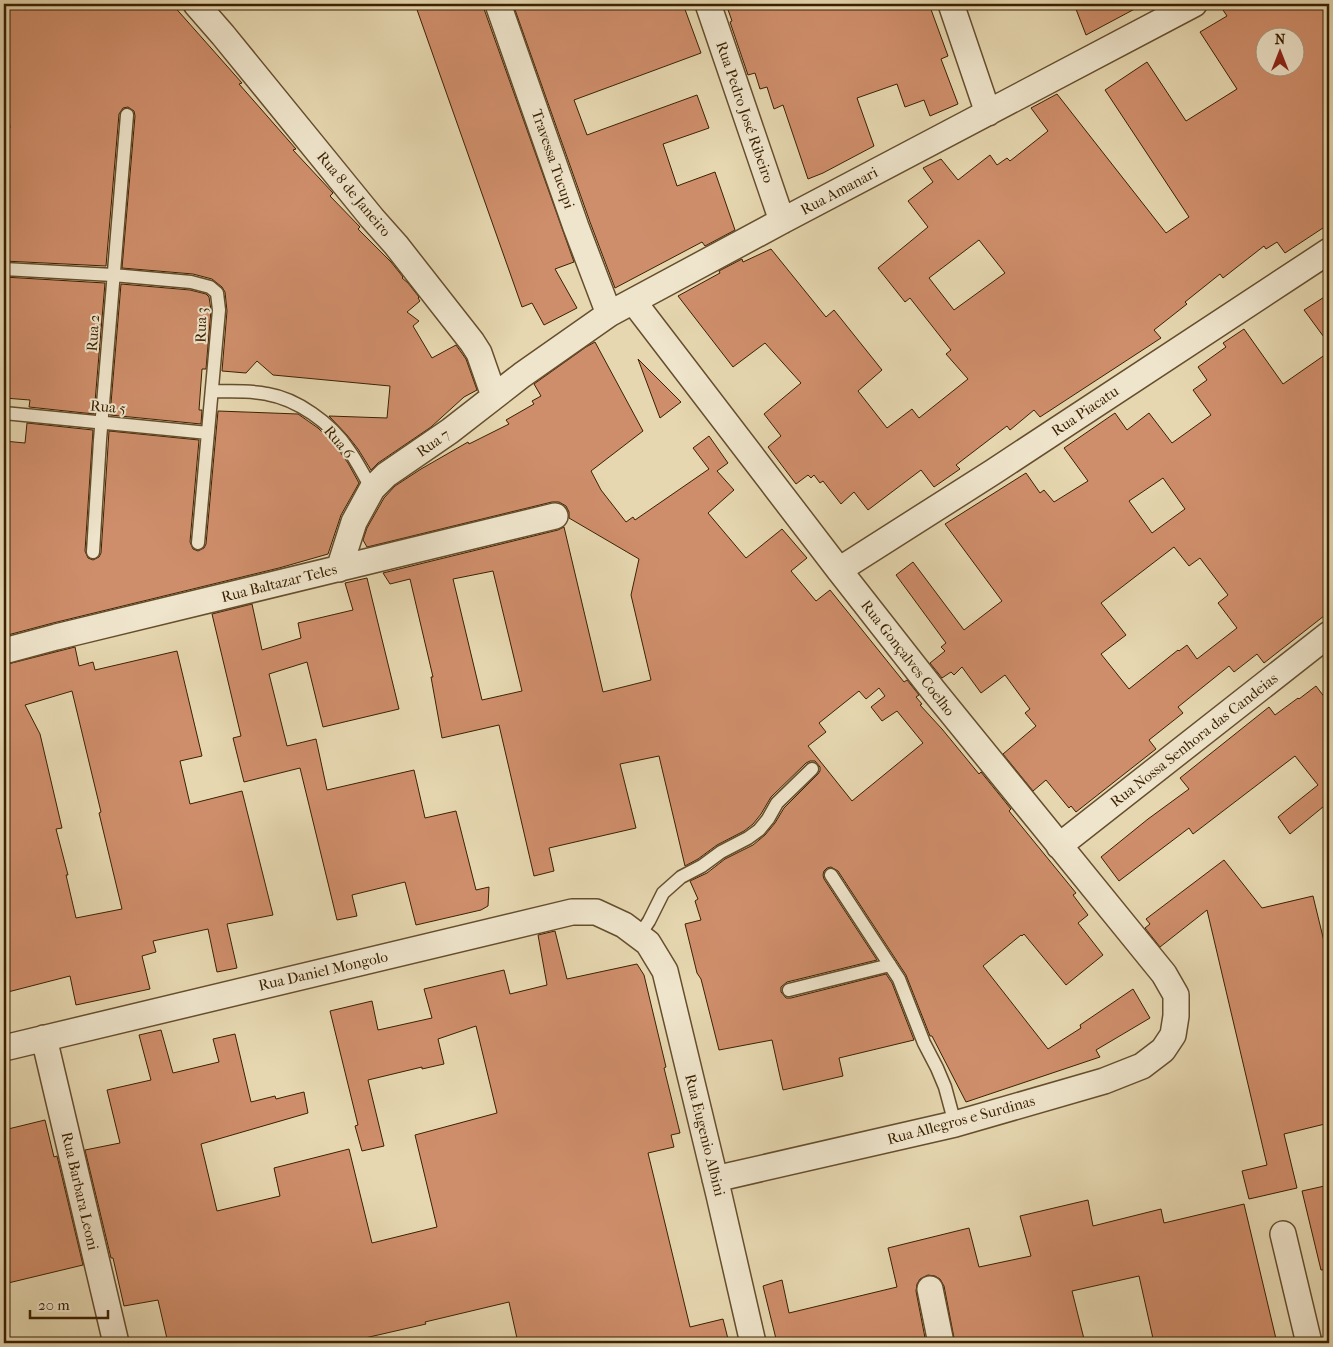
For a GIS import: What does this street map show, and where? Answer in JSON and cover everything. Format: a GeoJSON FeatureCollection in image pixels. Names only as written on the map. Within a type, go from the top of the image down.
{"type":"FeatureCollection","features":[{"type":"Feature","properties":{"kind":"street","name":"Rua 8 de Janeiro"},"geometry":{"type":"LineString","coordinates":[[196,4],[396,245],[479,353],[494,396]]}},
{"type":"Feature","properties":{"kind":"street","name":"Travessa Tucupi"},"geometry":{"type":"LineString","coordinates":[[498,4],[573,218],[609,314]]}},
{"type":"Feature","properties":{"kind":"street","name":"Rua Pedro José Ribeiro"},"geometry":{"type":"LineString","coordinates":[[708,4],[782,220]]}},
{"type":"Feature","properties":{"kind":"street"},"geometry":{"type":"LineString","coordinates":[[951,4],[988,113]]}},
{"type":"Feature","properties":{"kind":"street","name":"Rua Amanari"},"geometry":{"type":"LineString","coordinates":[[494,396],[609,314],[782,220],[988,113],[1187,6]]}},
{"type":"Feature","properties":{"kind":"street","name":"Rua Piacatu"},"geometry":{"type":"LineString","coordinates":[[840,570],[994,472],[1329,251]]}},
{"type":"Feature","properties":{"kind":"street","name":"Rua Gonçalves Coelho"},"geometry":{"type":"LineString","coordinates":[[633,301],[933,690],[1164,974],[1176,995],[1176,1016]]}},
{"type":"Feature","properties":{"kind":"street"},"geometry":{"type":"LineString","coordinates":[[479,353],[522,375]]}},
{"type":"Feature","properties":{"kind":"street","name":"Rua 7"},"geometry":{"type":"LineString","coordinates":[[372,489],[386,475],[450,431],[494,396]]}},
{"type":"Feature","properties":{"kind":"street"},"geometry":{"type":"LineString","coordinates":[[339,569],[354,522],[372,489]]}},
{"type":"Feature","properties":{"kind":"street","name":"Rua Baltazar Teles"},"geometry":{"type":"LineString","coordinates":[[4,651],[555,516]]}},
{"type":"Feature","properties":{"kind":"street","name":"Rua Nossa Senhora das Candeias"},"geometry":{"type":"LineString","coordinates":[[1059,846],[1329,634]]}},
{"type":"Feature","properties":{"kind":"street","name":"Rua Daniel Mongolo"},"geometry":{"type":"LineString","coordinates":[[4,1048],[572,912],[596,912],[624,925],[639,936]]}},
{"type":"Feature","properties":{"kind":"street","name":"Rua Eugenio Albini"},"geometry":{"type":"LineString","coordinates":[[639,936],[648,943],[664,971],[753,1343]]}},
{"type":"Feature","properties":{"kind":"street","name":"Rua Allegros e Surdinas"},"geometry":{"type":"LineString","coordinates":[[715,1179],[955,1124],[1104,1081],[1142,1066],[1163,1050],[1173,1035],[1176,1016]]}},
{"type":"Feature","properties":{"kind":"street","name":"Rua Barbara Leoni"},"geometry":{"type":"LineString","coordinates":[[44,1038],[116,1343]]}},
{"type":"Feature","properties":{"kind":"street"},"geometry":{"type":"LineString","coordinates":[[1283,1234],[1309,1343]]}},
{"type":"Feature","properties":{"kind":"street"},"geometry":{"type":"LineString","coordinates":[[930,1289],[942,1343]]}},
{"type":"Feature","properties":{"kind":"lane","name":"Rua 2"},"geometry":{"type":"LineString","coordinates":[[93,552],[113,275],[127,115]]}},
{"type":"Feature","properties":{"kind":"lane","name":"Rua 3"},"geometry":{"type":"LineString","coordinates":[[4,269],[113,275],[191,282],[210,287],[217,293],[220,310],[198,543]]}},
{"type":"Feature","properties":{"kind":"lane","name":"Rua 6"},"geometry":{"type":"LineString","coordinates":[[212,390],[267,394],[292,402],[315,415],[337,434],[372,489]]}},
{"type":"Feature","properties":{"kind":"lane","name":"Rua 5"},"geometry":{"type":"LineString","coordinates":[[4,413],[208,433]]}},
{"type":"Feature","properties":{"kind":"lane"},"geometry":{"type":"LineString","coordinates":[[639,936],[663,893],[681,877],[759,830],[781,798],[812,769]]}},
{"type":"Feature","properties":{"kind":"lane"},"geometry":{"type":"LineString","coordinates":[[831,875],[899,979],[924,1043],[937,1068],[955,1124]]}},
{"type":"Feature","properties":{"kind":"lane"},"geometry":{"type":"LineString","coordinates":[[789,990],[890,964]]}},
{"type":"Feature","properties":{"kind":"building"},"geometry":{"type":"Polygon","coordinates":[[[4,4],[172,4],[242,83],[239,84],[296,149],[293,150],[333,193],[330,196],[360,227],[358,229],[391,262],[419,297],[420,301],[407,312],[419,321],[413,326],[432,358],[456,345],[466,359],[477,390],[464,397],[431,427],[378,463],[371,470],[358,449],[329,416],[387,418],[390,386],[273,375],[257,361],[246,373],[222,371],[227,311],[225,292],[222,287],[212,279],[193,274],[122,268],[135,116],[134,111],[128,107],[123,108],[119,114],[106,266],[4,261],[4,213],[7,213],[7,155],[4,156],[5,128],[10,128],[4,71],[4,4]]]}},
{"type":"Feature","properties":{"kind":"building"},"geometry":{"type":"Polygon","coordinates":[[[415,4],[484,4],[484,9],[574,262],[555,269],[577,308],[544,325],[532,303],[522,307],[415,4]]]}},
{"type":"Feature","properties":{"kind":"building"},"geometry":{"type":"Polygon","coordinates":[[[513,4],[683,4],[701,53],[574,100],[587,135],[697,95],[709,128],[663,144],[677,186],[715,172],[735,230],[705,246],[702,242],[615,288],[513,4]]]}},
{"type":"Feature","properties":{"kind":"building"},"geometry":{"type":"Polygon","coordinates":[[[726,4],[929,4],[948,56],[941,59],[958,104],[930,116],[924,100],[905,107],[897,84],[857,98],[874,146],[808,179],[783,105],[774,109],[767,87],[760,89],[755,73],[748,75],[730,22],[732,21],[726,4]]]}},
{"type":"Feature","properties":{"kind":"building"},"geometry":{"type":"Polygon","coordinates":[[[1074,4],[1144,4],[1086,35],[1074,4]]]}},
{"type":"Feature","properties":{"kind":"building"},"geometry":{"type":"Polygon","coordinates":[[[1219,4],[1329,4],[1329,224],[1285,253],[1277,242],[1266,249],[1264,246],[1223,278],[1220,274],[1185,302],[1187,304],[1154,330],[1161,338],[1040,417],[1034,410],[1010,430],[1007,426],[956,465],[960,469],[934,487],[921,470],[868,510],[854,492],[841,504],[823,481],[820,483],[814,475],[811,478],[808,475],[796,484],[768,447],[781,436],[764,414],[801,383],[765,343],[733,367],[678,296],[742,259],[743,262],[771,249],[826,317],[834,310],[882,370],[858,391],[887,428],[912,409],[919,418],[968,379],[946,354],[951,350],[910,298],[905,302],[878,268],[928,227],[908,201],[933,182],[923,168],[941,159],[958,180],[990,155],[997,165],[1007,158],[1010,161],[1048,131],[1031,108],[1057,94],[1166,233],[1189,217],[1105,90],[1147,62],[1186,121],[1237,89],[1200,32],[1227,16],[1219,4]],[[979,240],[929,278],[954,310],[1005,273],[979,240]]]}},
{"type":"Feature","properties":{"kind":"building"},"geometry":{"type":"Polygon","coordinates":[[[4,277],[105,283],[94,414],[29,407],[30,400],[4,398],[4,277]]]}},
{"type":"Feature","properties":{"kind":"building"},"geometry":{"type":"Polygon","coordinates":[[[121,284],[190,290],[206,294],[209,297],[211,310],[206,369],[202,369],[199,410],[202,410],[201,424],[110,415],[121,284]]]}},
{"type":"Feature","properties":{"kind":"building"},"geometry":{"type":"Polygon","coordinates":[[[1329,294],[1329,344],[1304,310],[1329,294]]]}},
{"type":"Feature","properties":{"kind":"building"},"geometry":{"type":"Polygon","coordinates":[[[1244,329],[1283,384],[1329,352],[1329,612],[1264,663],[1257,654],[1234,672],[1229,666],[1178,707],[1183,713],[1149,740],[1156,749],[1076,812],[1071,806],[1069,808],[1046,780],[1033,791],[1003,754],[1036,726],[1025,713],[1030,709],[1005,675],[981,693],[962,667],[954,675],[951,672],[942,678],[930,663],[945,651],[941,647],[946,643],[896,575],[913,562],[964,630],[1002,601],[945,524],[1026,473],[1040,493],[1044,490],[1054,502],[1088,481],[1064,448],[1115,413],[1127,430],[1149,413],[1172,443],[1211,415],[1193,390],[1207,380],[1198,367],[1226,347],[1223,343],[1244,329]],[[1163,478],[1129,501],[1152,533],[1185,509],[1163,478]],[[1174,547],[1101,603],[1126,635],[1101,654],[1129,689],[1178,650],[1187,645],[1197,659],[1237,628],[1218,603],[1228,595],[1200,558],[1189,566],[1174,547]]]}},
{"type":"Feature","properties":{"kind":"building"},"geometry":{"type":"Polygon","coordinates":[[[595,342],[643,431],[591,471],[601,490],[626,522],[633,517],[635,520],[709,469],[693,448],[709,436],[728,463],[717,471],[734,490],[708,513],[746,558],[782,529],[807,558],[791,571],[816,601],[830,590],[904,682],[907,680],[919,695],[916,697],[922,704],[920,705],[979,774],[981,772],[1011,809],[1009,811],[1076,893],[1073,895],[1088,915],[1078,923],[1103,955],[1066,985],[1024,934],[983,966],[1048,1049],[1081,1028],[1080,1025],[1133,989],[1150,1018],[1096,1050],[1100,1057],[966,1102],[932,1036],[930,1036],[906,975],[838,871],[831,867],[824,871],[824,879],[877,960],[787,982],[781,987],[781,992],[786,998],[791,998],[886,974],[892,983],[914,1040],[839,1058],[843,1076],[783,1090],[772,1040],[719,1050],[685,924],[701,920],[695,901],[698,899],[690,881],[707,873],[725,859],[753,845],[765,835],[784,808],[818,774],[820,767],[815,761],[806,763],[771,797],[753,824],[685,866],[659,756],[620,764],[636,828],[549,848],[554,871],[534,876],[499,725],[442,738],[431,677],[433,677],[410,579],[390,584],[383,573],[564,527],[603,692],[651,680],[631,595],[639,559],[569,518],[566,506],[559,502],[552,502],[367,547],[363,540],[367,528],[384,498],[395,486],[468,442],[469,444],[509,424],[506,420],[534,404],[532,401],[541,396],[534,384],[595,342]],[[493,571],[453,579],[482,700],[522,691],[493,571]],[[879,688],[866,699],[859,691],[819,723],[826,732],[808,746],[852,801],[923,743],[897,711],[882,721],[871,707],[885,696],[879,688]]]}},
{"type":"Feature","properties":{"kind":"building"},"geometry":{"type":"Polygon","coordinates":[[[638,359],[681,402],[660,418],[638,359]]]}},
{"type":"Feature","properties":{"kind":"building"},"geometry":{"type":"Polygon","coordinates":[[[218,411],[298,414],[318,428],[335,445],[359,483],[341,515],[328,554],[279,568],[4,636],[4,441],[25,443],[27,423],[93,430],[85,551],[88,558],[93,560],[99,557],[101,553],[109,431],[199,440],[190,542],[193,549],[198,551],[204,548],[206,544],[218,411]]]}},
{"type":"Feature","properties":{"kind":"building"},"geometry":{"type":"Polygon","coordinates":[[[367,578],[399,709],[323,727],[307,662],[269,674],[287,746],[316,739],[327,790],[414,770],[425,818],[456,811],[476,890],[489,887],[488,906],[481,910],[416,925],[405,882],[352,895],[357,916],[337,920],[300,768],[244,782],[233,738],[241,736],[212,614],[252,604],[262,650],[301,638],[298,623],[353,610],[345,583],[367,578]]]}},
{"type":"Feature","properties":{"kind":"building"},"geometry":{"type":"Polygon","coordinates":[[[75,647],[79,666],[93,662],[95,670],[177,651],[202,756],[180,761],[190,804],[242,791],[273,915],[227,924],[237,968],[217,972],[208,929],[153,941],[156,952],[142,956],[150,989],[76,1005],[70,976],[4,993],[4,665],[75,647]],[[72,691],[25,705],[40,734],[62,828],[56,829],[68,875],[66,875],[76,918],[122,909],[99,813],[101,812],[72,691]]]}},
{"type":"Feature","properties":{"kind":"building"},"geometry":{"type":"Polygon","coordinates":[[[1316,686],[1329,703],[1329,802],[1290,834],[1278,817],[1318,785],[1295,756],[1193,834],[1189,828],[1119,881],[1101,857],[1189,789],[1180,778],[1269,707],[1275,715],[1316,686]]]}},
{"type":"Feature","properties":{"kind":"building"},"geometry":{"type":"Polygon","coordinates":[[[1224,860],[1262,908],[1313,896],[1329,962],[1329,1123],[1284,1134],[1297,1188],[1249,1199],[1242,1171],[1267,1165],[1207,910],[1160,947],[1145,928],[1150,924],[1146,919],[1224,860]]]}},
{"type":"Feature","properties":{"kind":"building"},"geometry":{"type":"Polygon","coordinates":[[[555,931],[567,979],[637,964],[644,975],[680,1133],[671,1135],[674,1147],[648,1153],[690,1327],[723,1319],[729,1343],[518,1343],[509,1302],[343,1343],[168,1343],[158,1300],[124,1306],[85,1150],[120,1143],[107,1090],[151,1080],[139,1035],[161,1030],[173,1073],[219,1062],[213,1039],[235,1034],[251,1102],[275,1096],[276,1099],[304,1092],[308,1113],[201,1144],[217,1211],[280,1196],[274,1168],[349,1149],[372,1243],[437,1227],[415,1135],[497,1113],[476,1026],[438,1039],[444,1064],[422,1069],[422,1067],[368,1080],[384,1146],[362,1151],[355,1126],[358,1125],[330,1011],[372,1001],[378,1030],[432,1018],[424,989],[504,970],[510,994],[547,985],[538,935],[555,931]]]}},
{"type":"Feature","properties":{"kind":"building"},"geometry":{"type":"Polygon","coordinates":[[[45,1120],[54,1157],[57,1156],[83,1265],[4,1284],[4,1130],[45,1120]]]}},
{"type":"Feature","properties":{"kind":"building"},"geometry":{"type":"Polygon","coordinates":[[[1329,1185],[1329,1269],[1321,1270],[1302,1191],[1329,1185]]]}},
{"type":"Feature","properties":{"kind":"building"},"geometry":{"type":"Polygon","coordinates":[[[1088,1200],[1093,1226],[1161,1209],[1164,1223],[1244,1204],[1277,1343],[1154,1343],[1139,1276],[1072,1291],[1085,1343],[955,1343],[944,1286],[940,1279],[928,1275],[920,1279],[916,1291],[926,1343],[777,1343],[763,1286],[782,1280],[789,1313],[897,1287],[888,1248],[969,1228],[979,1267],[1031,1256],[1020,1216],[1088,1200]]]}}]}
